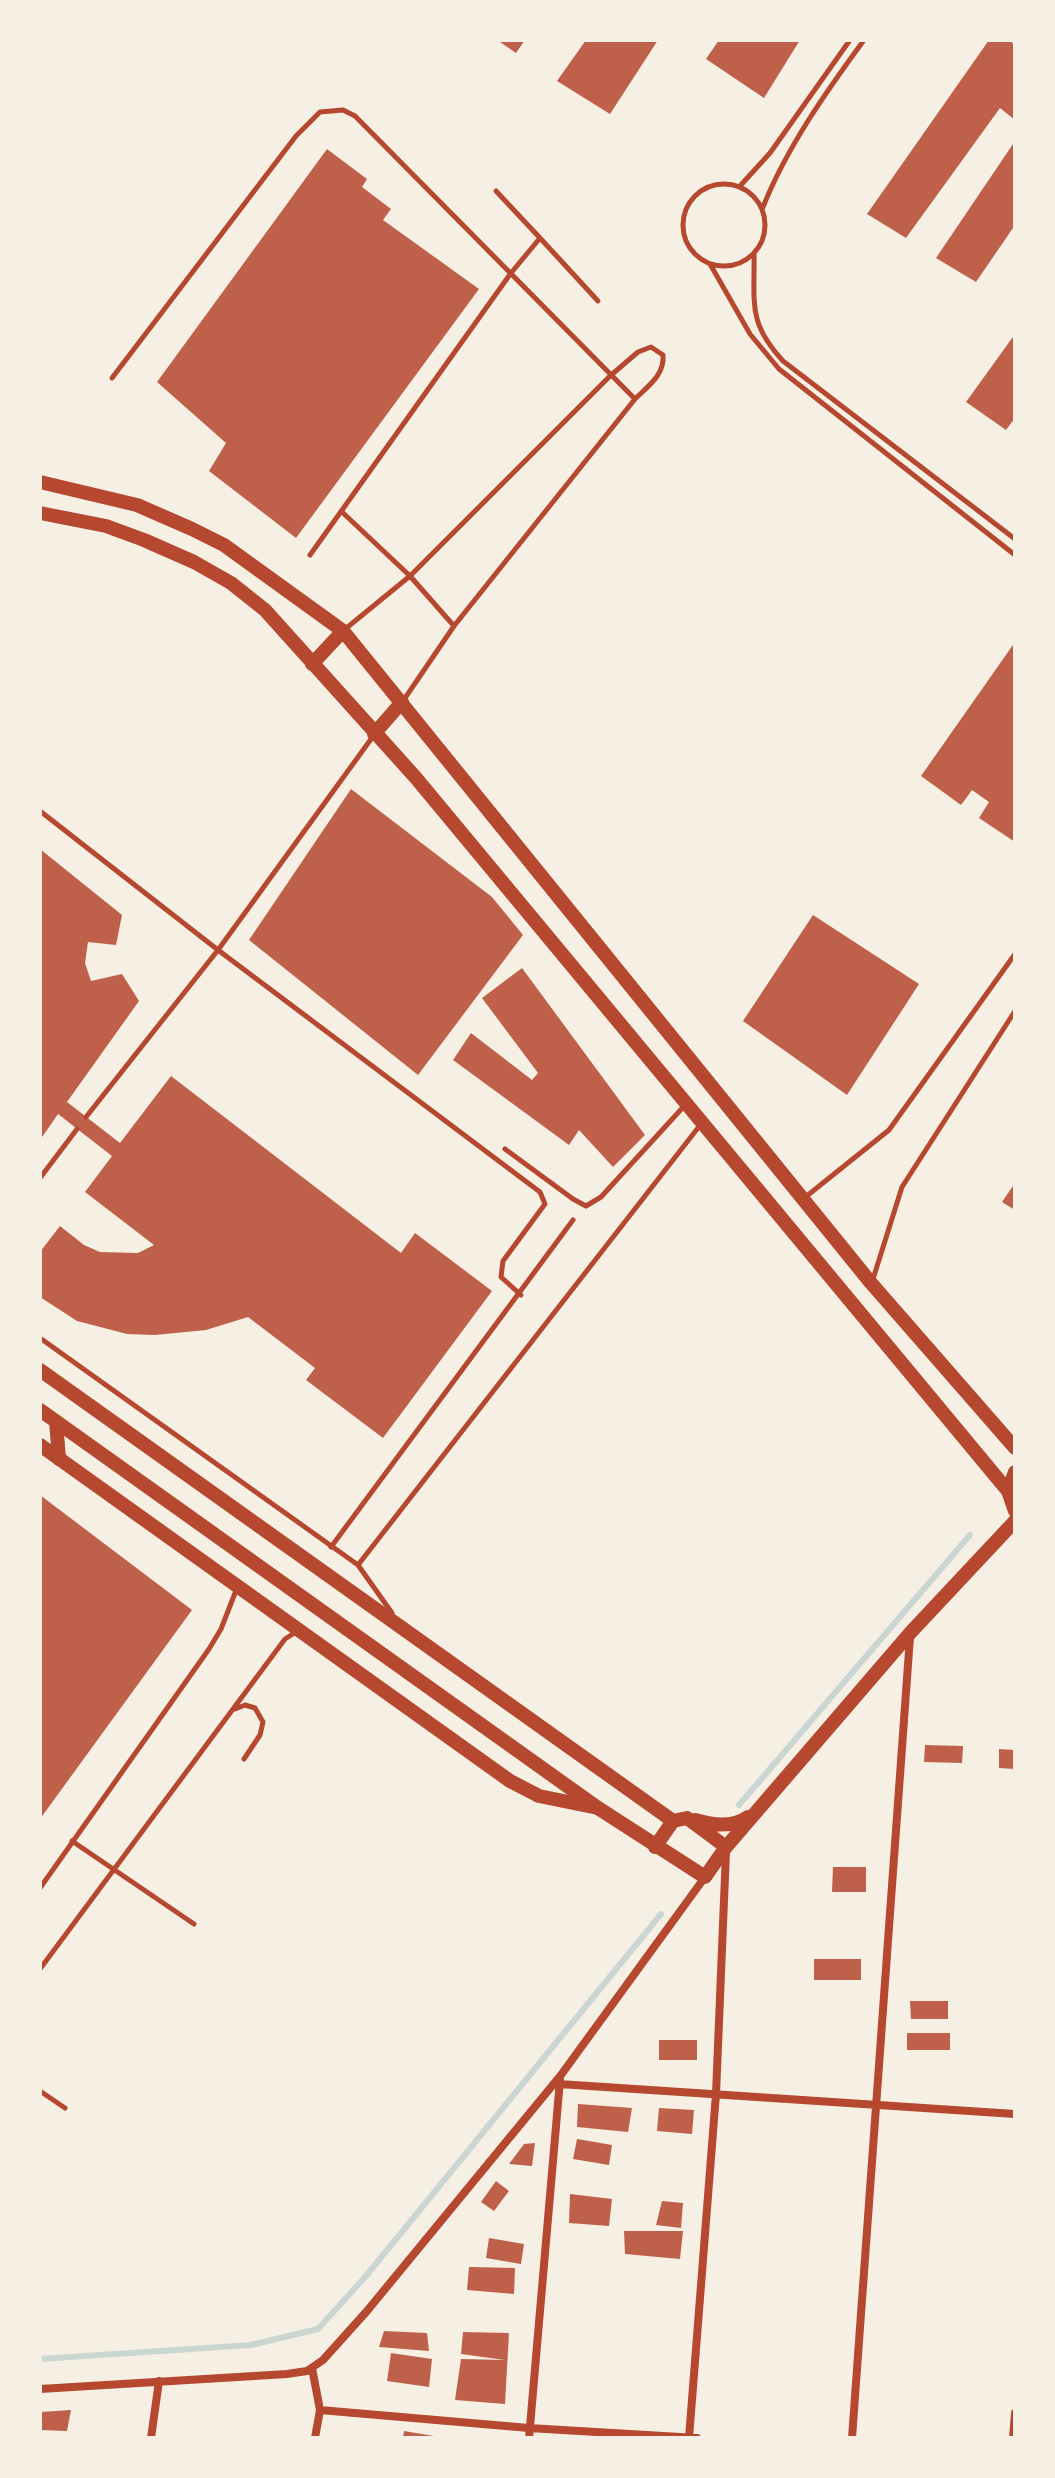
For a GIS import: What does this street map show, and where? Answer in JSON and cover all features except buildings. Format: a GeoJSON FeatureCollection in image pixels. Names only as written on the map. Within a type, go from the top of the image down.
{"type":"FeatureCollection","features":[{"type":"Feature","properties":{"kind":"main road"},"geometry":{"type":"LineString","coordinates":[[40,482],[137,505],[192,529],[224,545],[343,631],[871,1283],[1015,1448]]}},
{"type":"Feature","properties":{"kind":"main road"},"geometry":{"type":"LineString","coordinates":[[40,513],[106,526],[194,562],[231,583],[265,610],[416,778],[703,1122],[1008,1491],[1015,1511]]}},
{"type":"Feature","properties":{"kind":"main road"},"geometry":{"type":"LineString","coordinates":[[312,664],[343,631]]}},
{"type":"Feature","properties":{"kind":"main road"},"geometry":{"type":"LineString","coordinates":[[374,734],[402,702]]}},
{"type":"Feature","properties":{"kind":"main road"},"geometry":{"type":"LineString","coordinates":[[40,1370],[398,1624],[680,1820],[726,1847]]}},
{"type":"Feature","properties":{"kind":"main road"},"geometry":{"type":"LineString","coordinates":[[40,1410],[598,1808],[705,1877],[726,1847],[911,1632],[1015,1521]]}},
{"type":"Feature","properties":{"kind":"main road"},"geometry":{"type":"LineString","coordinates":[[56,1421],[59,1459]]}},
{"type":"Feature","properties":{"kind":"main road"},"geometry":{"type":"LineString","coordinates":[[40,1445],[510,1781],[539,1796],[598,1808]]}},
{"type":"Feature","properties":{"kind":"main road"},"geometry":{"type":"LineString","coordinates":[[1008,1491],[1015,1472]]}},
{"type":"Feature","properties":{"kind":"main road"},"geometry":{"type":"LineString","coordinates":[[680,1820],[726,1825],[741,1822],[758,1810]]}},
{"type":"Feature","properties":{"kind":"main road"},"geometry":{"type":"LineString","coordinates":[[655,1847],[680,1820]]}},
{"type":"Feature","properties":{"kind":"street"},"geometry":{"type":"LineString","coordinates":[[852,2438],[911,1632]]}},
{"type":"Feature","properties":{"kind":"street"},"geometry":{"type":"LineString","coordinates":[[689,2438],[716,2094],[726,1847]]}},
{"type":"Feature","properties":{"kind":"street"},"geometry":{"type":"LineString","coordinates":[[40,2389],[287,2374],[312,2368],[340,2342],[560,2079],[705,1877]]}},
{"type":"Feature","properties":{"kind":"street"},"geometry":{"type":"LineString","coordinates":[[560,2079],[716,2094],[1015,2114]]}},
{"type":"Feature","properties":{"kind":"street"},"geometry":{"type":"LineString","coordinates":[[529,2438],[560,2079]]}},
{"type":"Feature","properties":{"kind":"street"},"geometry":{"type":"LineString","coordinates":[[312,2368],[320,2410],[315,2438]]}},
{"type":"Feature","properties":{"kind":"street"},"geometry":{"type":"LineString","coordinates":[[151,2438],[159,2381]]}},
{"type":"Feature","properties":{"kind":"street"},"geometry":{"type":"LineString","coordinates":[[320,2410],[529,2428],[697,2438]]}},
{"type":"Feature","properties":{"kind":"street"},"geometry":{"type":"LineString","coordinates":[[1013,2438],[1015,2413]]}},
{"type":"Feature","properties":{"kind":"lane"},"geometry":{"type":"LineString","coordinates":[[739,186],[770,153],[850,40]]}},
{"type":"Feature","properties":{"kind":"lane"},"geometry":{"type":"LineString","coordinates":[[762,208],[776,174],[791,149],[864,40]]}},
{"type":"Feature","properties":{"kind":"lane"},"geometry":{"type":"LineString","coordinates":[[112,378],[296,136],[320,112],[343,110],[355,116],[635,399]]}},
{"type":"Feature","properties":{"kind":"lane"},"geometry":{"type":"LineString","coordinates":[[710,264],[734,265],[754,254],[763,240],[766,224],[762,208],[753,195],[739,186],[724,183],[708,187],[694,196],[686,210],[683,226],[687,242],[696,255],[710,264],[759,348],[779,369],[1015,555]]}},
{"type":"Feature","properties":{"kind":"lane"},"geometry":{"type":"LineString","coordinates":[[496,191],[598,301]]}},
{"type":"Feature","properties":{"kind":"lane"},"geometry":{"type":"LineString","coordinates":[[310,555],[511,273],[540,238]]}},
{"type":"Feature","properties":{"kind":"lane"},"geometry":{"type":"LineString","coordinates":[[754,254],[756,317],[766,343],[783,361],[1015,539]]}},
{"type":"Feature","properties":{"kind":"lane"},"geometry":{"type":"LineString","coordinates":[[343,631],[410,576],[610,376],[638,352],[651,347],[663,355],[658,376],[635,399],[454,626],[402,702]]}},
{"type":"Feature","properties":{"kind":"lane"},"geometry":{"type":"LineString","coordinates":[[341,511],[410,576],[454,626]]}},
{"type":"Feature","properties":{"kind":"lane"},"geometry":{"type":"LineString","coordinates":[[86,1117],[218,950],[374,734]]}},
{"type":"Feature","properties":{"kind":"lane"},"geometry":{"type":"LineString","coordinates":[[40,811],[218,950],[540,1192],[545,1204],[503,1261],[500,1270],[506,1284],[521,1295]]}},
{"type":"Feature","properties":{"kind":"lane"},"geometry":{"type":"LineString","coordinates":[[803,1200],[889,1130],[1015,954]]}},
{"type":"Feature","properties":{"kind":"lane"},"geometry":{"type":"LineString","coordinates":[[871,1283],[902,1187],[1015,1011]]}},
{"type":"Feature","properties":{"kind":"lane"},"geometry":{"type":"LineString","coordinates":[[505,1149],[586,1206],[601,1197],[687,1104]]}},
{"type":"Feature","properties":{"kind":"lane"},"geometry":{"type":"LineString","coordinates":[[358,1565],[703,1122]]}},
{"type":"Feature","properties":{"kind":"lane"},"geometry":{"type":"LineString","coordinates":[[40,1178],[77,1129]]}},
{"type":"Feature","properties":{"kind":"lane"},"geometry":{"type":"LineString","coordinates":[[331,1547],[521,1295],[573,1220]]}},
{"type":"Feature","properties":{"kind":"lane"},"geometry":{"type":"LineString","coordinates":[[40,1338],[358,1565],[398,1624]]}},
{"type":"Feature","properties":{"kind":"lane"},"geometry":{"type":"LineString","coordinates":[[40,1888],[209,1649],[238,1587]]}},
{"type":"Feature","properties":{"kind":"lane"},"geometry":{"type":"LineString","coordinates":[[40,1969],[285,1639],[301,1631]]}},
{"type":"Feature","properties":{"kind":"lane"},"geometry":{"type":"LineString","coordinates":[[231,1711],[245,1705],[255,1708],[262,1717],[260,1735],[244,1759]]}},
{"type":"Feature","properties":{"kind":"lane"},"geometry":{"type":"LineString","coordinates":[[72,1841],[194,1924]]}},
{"type":"Feature","properties":{"kind":"lane"},"geometry":{"type":"LineString","coordinates":[[40,2091],[65,2108]]}},
{"type":"Feature","properties":{"kind":"waterway"},"geometry":{"type":"LineString","coordinates":[[739,1805],[970,1535]]}},
{"type":"Feature","properties":{"kind":"waterway"},"geometry":{"type":"LineString","coordinates":[[40,2359],[251,2345],[318,2329],[366,2276],[661,1914]]}}]}
